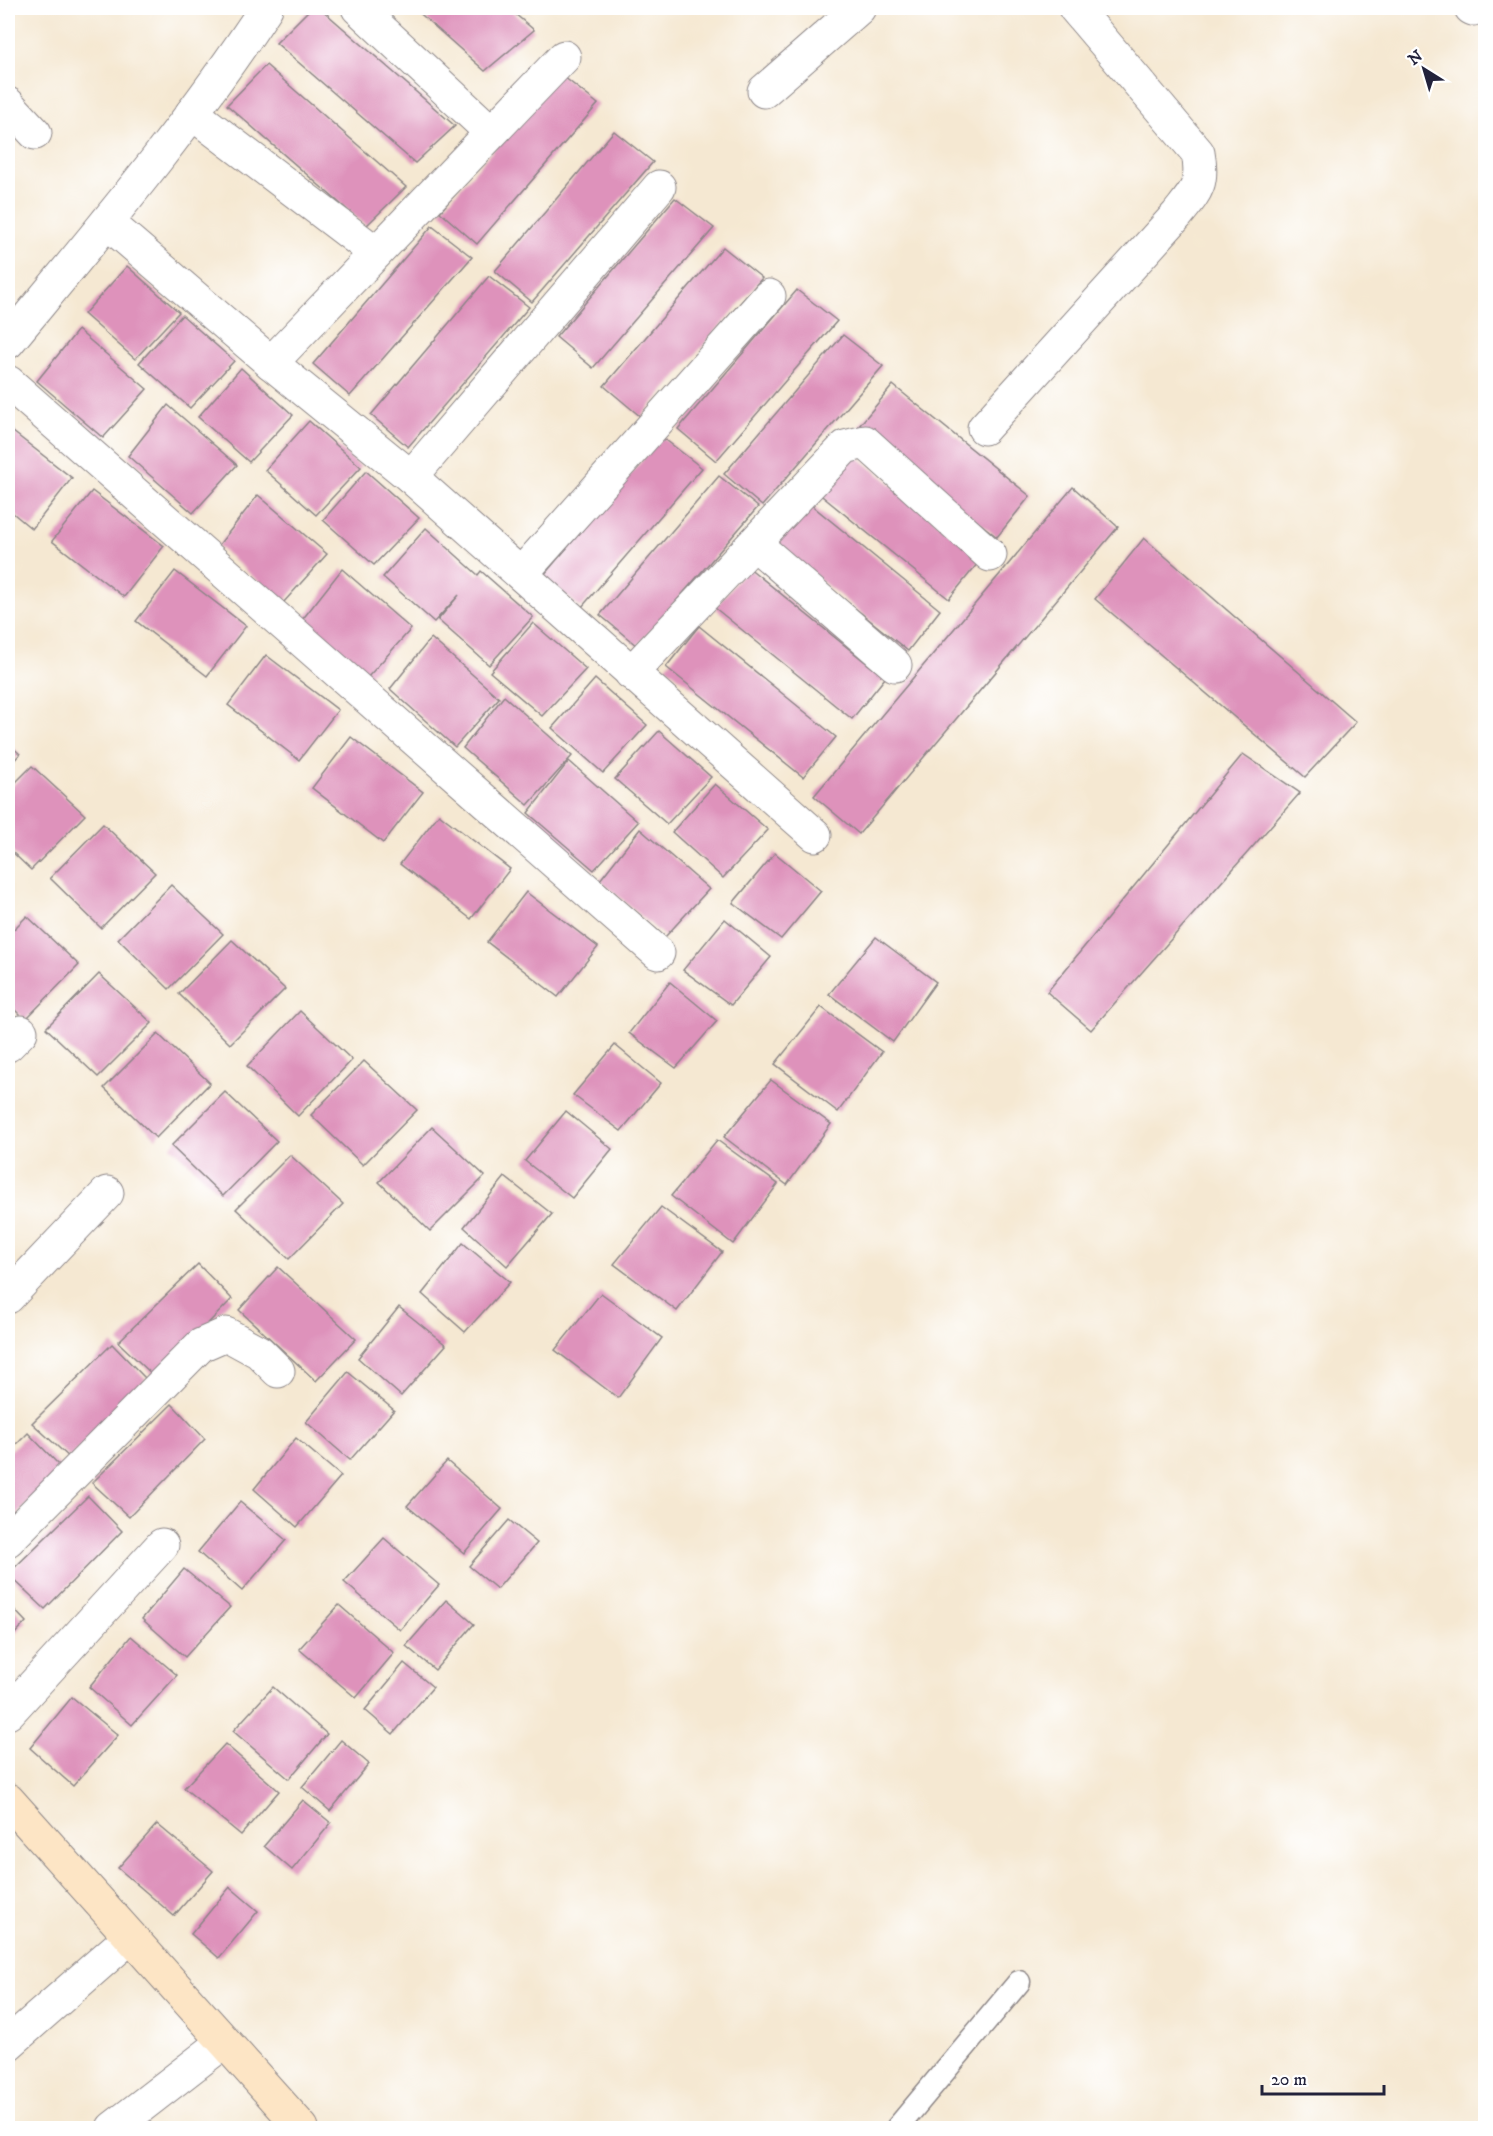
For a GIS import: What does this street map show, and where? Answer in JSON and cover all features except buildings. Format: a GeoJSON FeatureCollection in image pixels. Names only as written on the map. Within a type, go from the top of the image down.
{"type":"FeatureCollection","features":[{"type":"Feature","properties":{"kind":"street"},"geometry":{"type":"LineString","coordinates":[[358,8],[491,132]]}},
{"type":"Feature","properties":{"kind":"street"},"geometry":{"type":"LineString","coordinates":[[764,91],[859,8]]}},
{"type":"Feature","properties":{"kind":"street"},"geometry":{"type":"LineString","coordinates":[[984,428],[1177,215],[1194,193],[1202,174],[1198,153],[1075,8]]}},
{"type":"Feature","properties":{"kind":"street"},"geometry":{"type":"LineString","coordinates":[[8,342],[107,222],[192,113],[252,14]]}},
{"type":"Feature","properties":{"kind":"street"},"geometry":{"type":"LineString","coordinates":[[271,363],[564,57]]}},
{"type":"Feature","properties":{"kind":"street"},"geometry":{"type":"LineString","coordinates":[[8,104],[35,133]]}},
{"type":"Feature","properties":{"kind":"street"},"geometry":{"type":"LineString","coordinates":[[192,113],[376,253]]}},
{"type":"Feature","properties":{"kind":"street"},"geometry":{"type":"LineString","coordinates":[[411,477],[659,187]]}},
{"type":"Feature","properties":{"kind":"street"},"geometry":{"type":"LineString","coordinates":[[107,222],[271,363],[411,477],[815,835]]}},
{"type":"Feature","properties":{"kind":"street"},"geometry":{"type":"LineString","coordinates":[[521,574],[769,297]]}},
{"type":"Feature","properties":{"kind":"street"},"geometry":{"type":"LineString","coordinates":[[8,382],[658,953]]}},
{"type":"Feature","properties":{"kind":"street"},"geometry":{"type":"LineString","coordinates":[[631,674],[844,447],[865,442],[990,555]]}},
{"type":"Feature","properties":{"kind":"street"},"geometry":{"type":"LineString","coordinates":[[755,544],[895,665]]}},
{"type":"Feature","properties":{"kind":"street"},"geometry":{"type":"LineString","coordinates":[[8,1297],[108,1193]]}},
{"type":"Feature","properties":{"kind":"street"},"geometry":{"type":"LineString","coordinates":[[8,1540],[201,1345],[226,1334],[259,1352],[278,1371]]}},
{"type":"Feature","properties":{"kind":"street"},"geometry":{"type":"LineString","coordinates":[[8,1713],[162,1545]]}},
{"type":"Feature","properties":{"kind":"street"},"geometry":{"type":"LineString","coordinates":[[8,1800],[302,2128]]}},
{"type":"Feature","properties":{"kind":"street"},"geometry":{"type":"LineString","coordinates":[[8,2044],[130,1937]]}},
{"type":"Feature","properties":{"kind":"street"},"geometry":{"type":"LineString","coordinates":[[113,2128],[224,2042]]}},
{"type":"Feature","properties":{"kind":"lane"},"geometry":{"type":"LineString","coordinates":[[897,2128],[1020,1982]]}}]}
